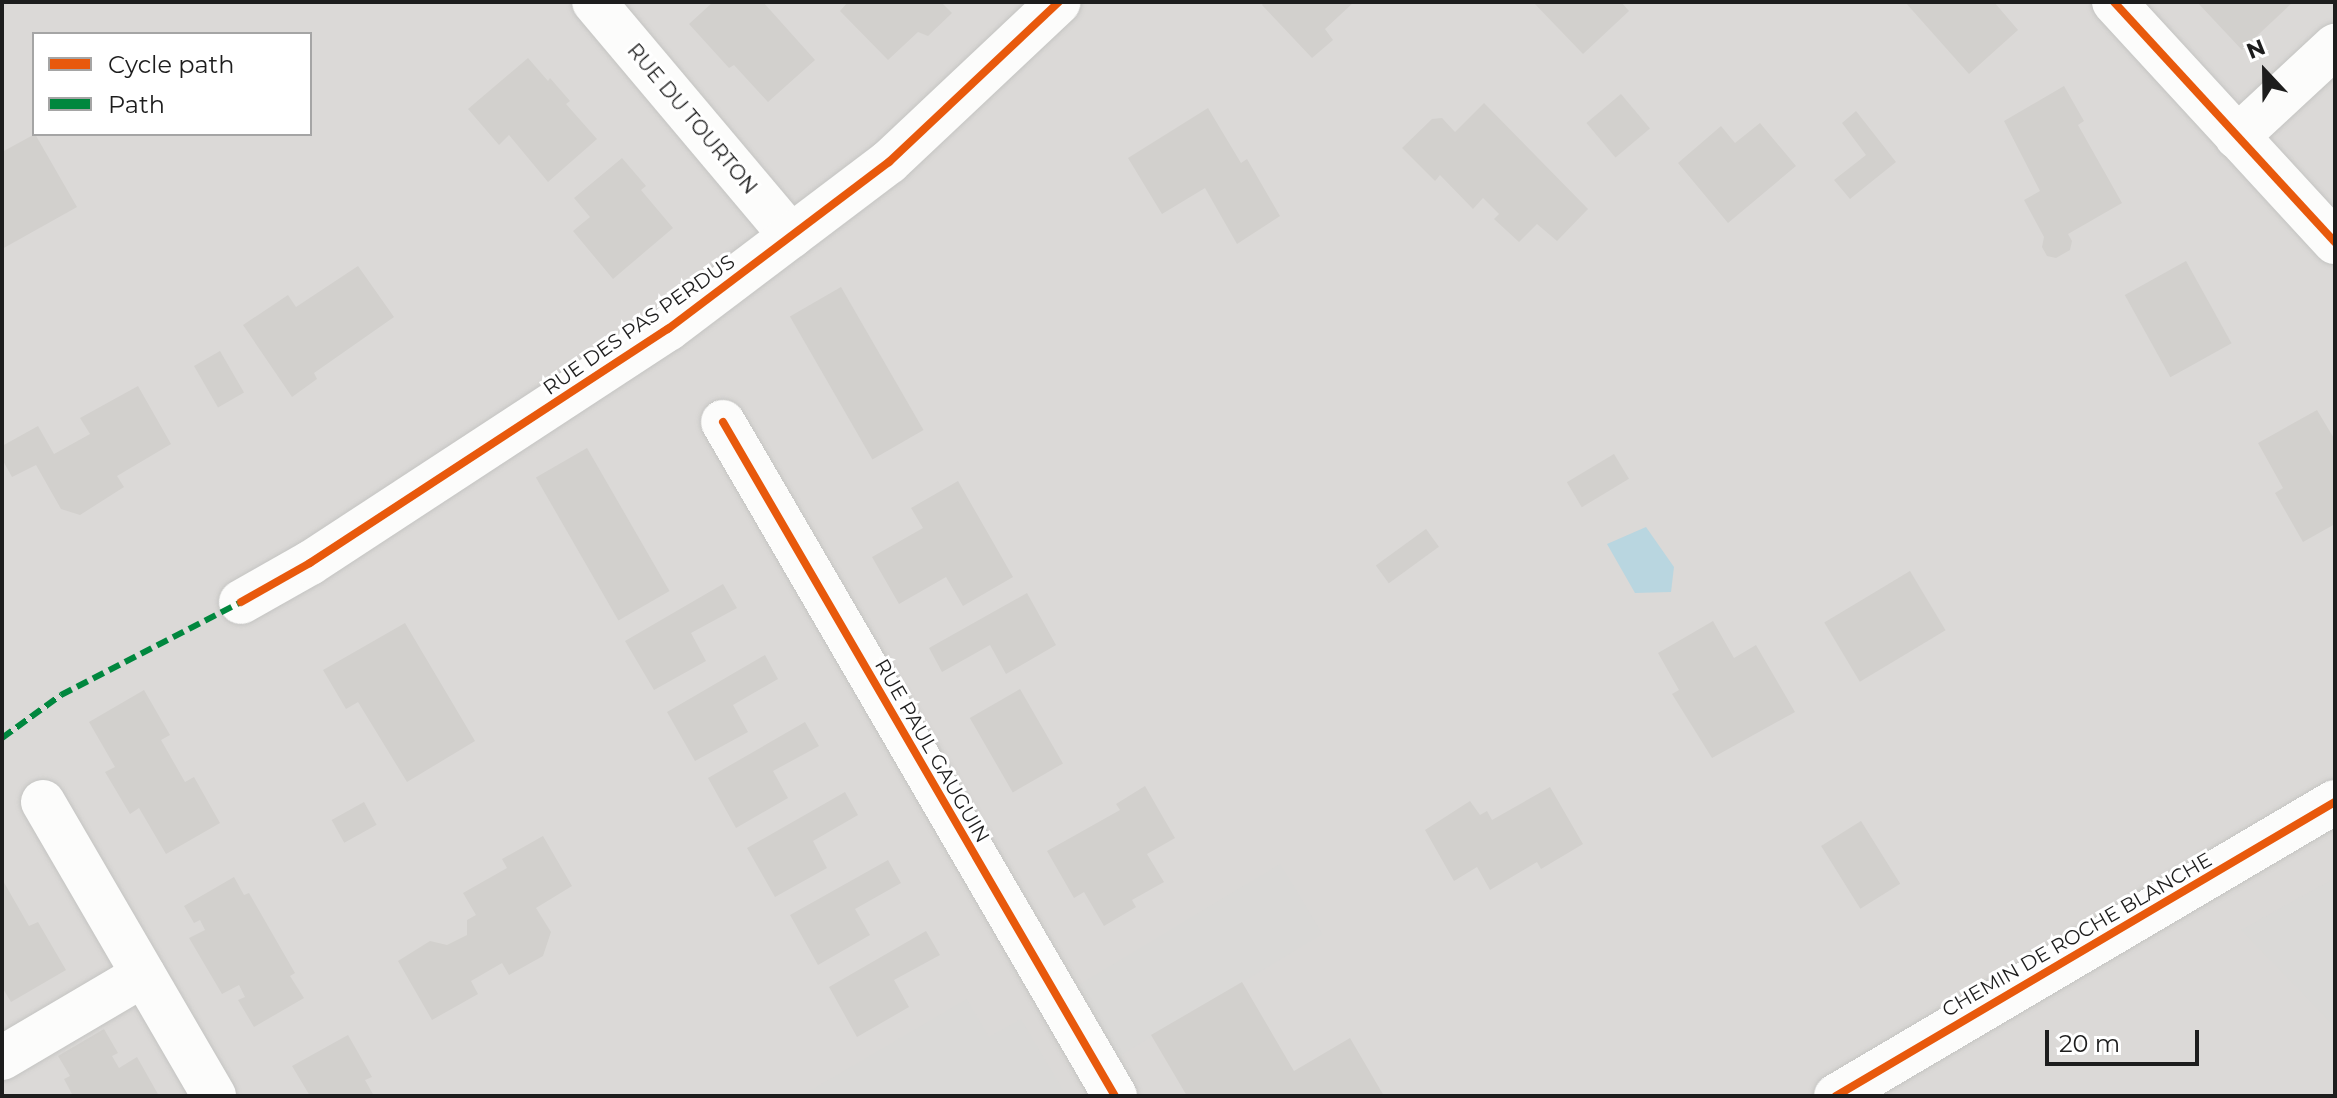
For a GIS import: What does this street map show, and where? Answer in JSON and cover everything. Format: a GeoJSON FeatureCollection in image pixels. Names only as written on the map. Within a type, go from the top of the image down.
{"type":"FeatureCollection","features":[{"type":"Feature","properties":{"kind":"street","name":"RUE DU TOURTON"},"geometry":{"type":"LineString","coordinates":[[594,2],[791,236]]}},
{"type":"Feature","properties":{"kind":"street","name":"RUE DES PAS PERDUS"},"geometry":{"type":"LineString","coordinates":[[241,602],[310,563],[668,329],[889,162],[1059,2]]}},
{"type":"Feature","properties":{"kind":"street"},"geometry":{"type":"LineString","coordinates":[[2114,2],[2335,242]]}},
{"type":"Feature","properties":{"kind":"street"},"geometry":{"type":"LineString","coordinates":[[2237,137],[2335,46]]}},
{"type":"Feature","properties":{"kind":"street","name":"RUE PAUL GAUGUIN"},"geometry":{"type":"LineString","coordinates":[[723,422],[1115,1096]]}},
{"type":"Feature","properties":{"kind":"street"},"geometry":{"type":"LineString","coordinates":[[43,802],[214,1096]]}},
{"type":"Feature","properties":{"kind":"street","name":"CHEMIN DE ROCHE BLANCHE"},"geometry":{"type":"LineString","coordinates":[[1836,1096],[2335,802]]}},
{"type":"Feature","properties":{"kind":"street"},"geometry":{"type":"LineString","coordinates":[[2,1058],[143,975]]}},
{"type":"Feature","properties":{"kind":"shaded area"},"geometry":{"type":"Polygon","coordinates":[[[2,2],[2335,2],[2335,1096],[2,1096],[2,2]]]}},
{"type":"Feature","properties":{"kind":"shaded area"},"geometry":{"type":"Polygon","coordinates":[[[1280,864],[1322,934],[1118,1057],[1076,987],[1280,864]]]}},
{"type":"Feature","properties":{"kind":"shaded area"},"geometry":{"type":"Polygon","coordinates":[[[2335,878],[2335,1027],[2241,930],[2335,878]]]}},
{"type":"Feature","properties":{"kind":"shaded area"},"geometry":{"type":"Polygon","coordinates":[[[967,999],[989,1037],[1021,1019],[1063,1090],[1052,1096],[801,1096],[967,999]]]}},
{"type":"Feature","properties":{"kind":"water"},"geometry":{"type":"Polygon","coordinates":[[[1646,527],[1674,567],[1671,592],[1635,593],[1607,544],[1646,527]]]}},
{"type":"Feature","properties":{"kind":"building"},"geometry":{"type":"Polygon","coordinates":[[[713,2],[763,2],[815,60],[768,102],[734,65],[729,68],[689,24],[713,2]]]}},
{"type":"Feature","properties":{"kind":"building"},"geometry":{"type":"Polygon","coordinates":[[[848,2],[941,2],[952,13],[928,36],[918,32],[888,60],[840,11],[848,2]]]}},
{"type":"Feature","properties":{"kind":"building"},"geometry":{"type":"Polygon","coordinates":[[[1264,2],[1354,2],[1325,29],[1333,40],[1312,58],[1262,5],[1264,2]]]}},
{"type":"Feature","properties":{"kind":"building"},"geometry":{"type":"Polygon","coordinates":[[[1533,2],[1621,2],[1629,11],[1583,54],[1533,2]]]}},
{"type":"Feature","properties":{"kind":"building"},"geometry":{"type":"Polygon","coordinates":[[[1905,2],[1994,2],[2018,30],[1969,74],[1905,2]]]}},
{"type":"Feature","properties":{"kind":"building"},"geometry":{"type":"Polygon","coordinates":[[[2197,2],[2293,2],[2242,50],[2197,2]]]}},
{"type":"Feature","properties":{"kind":"building"},"geometry":{"type":"Polygon","coordinates":[[[528,58],[570,101],[566,104],[597,139],[548,182],[509,135],[499,145],[468,109],[528,58]]]}},
{"type":"Feature","properties":{"kind":"building"},"geometry":{"type":"Polygon","coordinates":[[[2064,86],[2084,121],[2078,125],[2122,203],[2068,234],[2072,241],[2070,250],[2056,258],[2047,256],[2042,247],[2044,237],[2024,200],[2040,191],[2004,121],[2064,86]]]}},
{"type":"Feature","properties":{"kind":"building"},"geometry":{"type":"Polygon","coordinates":[[[1621,94],[1650,128],[1615,157],[1587,123],[1621,94]]]}},
{"type":"Feature","properties":{"kind":"building"},"geometry":{"type":"Polygon","coordinates":[[[1484,103],[1588,209],[1557,241],[1537,224],[1519,242],[1494,219],[1499,214],[1483,198],[1473,209],[1440,175],[1435,181],[1402,148],[1432,119],[1442,118],[1455,132],[1484,103]]]}},
{"type":"Feature","properties":{"kind":"building"},"geometry":{"type":"Polygon","coordinates":[[[1208,108],[1241,163],[1247,159],[1280,216],[1237,244],[1205,188],[1162,214],[1128,158],[1208,108]]]}},
{"type":"Feature","properties":{"kind":"building"},"geometry":{"type":"Polygon","coordinates":[[[1856,111],[1896,162],[1850,199],[1834,180],[1866,155],[1842,123],[1856,111]]]}},
{"type":"Feature","properties":{"kind":"building"},"geometry":{"type":"Polygon","coordinates":[[[1760,123],[1796,166],[1728,223],[1678,163],[1721,126],[1735,143],[1760,123]]]}},
{"type":"Feature","properties":{"kind":"building"},"geometry":{"type":"Polygon","coordinates":[[[36,136],[77,207],[2,249],[2,152],[36,136]]]}},
{"type":"Feature","properties":{"kind":"building"},"geometry":{"type":"Polygon","coordinates":[[[622,158],[646,186],[641,190],[673,228],[613,279],[573,231],[590,217],[574,198],[622,158]]]}},
{"type":"Feature","properties":{"kind":"building"},"geometry":{"type":"Polygon","coordinates":[[[2186,261],[2232,343],[2170,377],[2125,295],[2186,261]]]}},
{"type":"Feature","properties":{"kind":"building"},"geometry":{"type":"Polygon","coordinates":[[[358,266],[394,317],[314,373],[317,379],[292,397],[243,325],[288,295],[296,307],[358,266]]]}},
{"type":"Feature","properties":{"kind":"building"},"geometry":{"type":"Polygon","coordinates":[[[841,287],[924,430],[872,459],[790,316],[841,287]]]}},
{"type":"Feature","properties":{"kind":"building"},"geometry":{"type":"Polygon","coordinates":[[[220,351],[244,393],[218,408],[194,366],[220,351]]]}},
{"type":"Feature","properties":{"kind":"building"},"geometry":{"type":"Polygon","coordinates":[[[138,386],[171,444],[117,476],[124,487],[80,515],[61,509],[36,465],[12,477],[2,459],[2,446],[38,426],[54,454],[90,434],[80,418],[138,386]]]}},
{"type":"Feature","properties":{"kind":"building"},"geometry":{"type":"Polygon","coordinates":[[[2317,410],[2335,440],[2335,524],[2303,542],[2275,493],[2283,488],[2258,443],[2317,410]]]}},
{"type":"Feature","properties":{"kind":"building"},"geometry":{"type":"Polygon","coordinates":[[[587,448],[670,591],[618,620],[536,478],[587,448]]]}},
{"type":"Feature","properties":{"kind":"building"},"geometry":{"type":"Polygon","coordinates":[[[1614,454],[1629,479],[1582,507],[1567,482],[1614,454]]]}},
{"type":"Feature","properties":{"kind":"building"},"geometry":{"type":"Polygon","coordinates":[[[958,481],[1013,577],[963,606],[946,577],[899,604],[872,557],[923,528],[911,508],[958,481]]]}},
{"type":"Feature","properties":{"kind":"building"},"geometry":{"type":"Polygon","coordinates":[[[1426,529],[1439,547],[1389,583],[1376,565],[1426,529]]]}},
{"type":"Feature","properties":{"kind":"building"},"geometry":{"type":"Polygon","coordinates":[[[1910,571],[1946,630],[1860,682],[1824,623],[1910,571]]]}},
{"type":"Feature","properties":{"kind":"building"},"geometry":{"type":"Polygon","coordinates":[[[723,584],[737,608],[691,633],[706,661],[654,690],[625,641],[723,584]]]}},
{"type":"Feature","properties":{"kind":"building"},"geometry":{"type":"Polygon","coordinates":[[[1027,593],[1056,645],[1006,674],[990,645],[942,672],[929,648],[1027,593]]]}},
{"type":"Feature","properties":{"kind":"building"},"geometry":{"type":"Polygon","coordinates":[[[1713,621],[1734,658],[1756,645],[1795,712],[1712,758],[1672,694],[1679,690],[1658,653],[1713,621]]]}},
{"type":"Feature","properties":{"kind":"building"},"geometry":{"type":"Polygon","coordinates":[[[405,623],[475,741],[407,782],[358,702],[346,709],[323,670],[405,623]]]}},
{"type":"Feature","properties":{"kind":"building"},"geometry":{"type":"Polygon","coordinates":[[[765,655],[778,679],[733,705],[748,732],[695,761],[667,712],[765,655]]]}},
{"type":"Feature","properties":{"kind":"building"},"geometry":{"type":"Polygon","coordinates":[[[1020,689],[1063,763],[1013,792],[970,718],[1020,689]]]}},
{"type":"Feature","properties":{"kind":"building"},"geometry":{"type":"Polygon","coordinates":[[[144,690],[170,735],[161,740],[185,782],[194,777],[220,823],[166,854],[139,808],[130,814],[105,772],[115,767],[89,722],[144,690]]]}},
{"type":"Feature","properties":{"kind":"building"},"geometry":{"type":"Polygon","coordinates":[[[805,722],[819,746],[773,771],[788,798],[736,828],[708,778],[805,722]]]}},
{"type":"Feature","properties":{"kind":"building"},"geometry":{"type":"Polygon","coordinates":[[[1145,786],[1175,838],[1147,854],[1164,882],[1132,900],[1136,907],[1104,926],[1084,892],[1074,898],[1047,851],[1120,810],[1116,804],[1145,786]]]}},
{"type":"Feature","properties":{"kind":"building"},"geometry":{"type":"Polygon","coordinates":[[[1550,787],[1583,844],[1541,869],[1537,862],[1490,890],[1477,867],[1454,881],[1425,830],[1470,801],[1480,815],[1487,811],[1492,820],[1550,787]]]}},
{"type":"Feature","properties":{"kind":"building"},"geometry":{"type":"Polygon","coordinates":[[[845,792],[858,815],[813,841],[827,868],[775,897],[747,848],[845,792]]]}},
{"type":"Feature","properties":{"kind":"building"},"geometry":{"type":"Polygon","coordinates":[[[364,802],[377,825],[344,843],[332,820],[364,802]]]}},
{"type":"Feature","properties":{"kind":"building"},"geometry":{"type":"Polygon","coordinates":[[[1861,821],[1900,884],[1860,909],[1821,846],[1861,821]]]}},
{"type":"Feature","properties":{"kind":"building"},"geometry":{"type":"Polygon","coordinates":[[[543,836],[572,886],[536,908],[551,932],[543,956],[509,975],[502,963],[471,981],[478,994],[432,1020],[398,961],[430,941],[447,945],[467,935],[467,920],[476,915],[463,893],[507,868],[502,859],[543,836]]]}},
{"type":"Feature","properties":{"kind":"building"},"geometry":{"type":"Polygon","coordinates":[[[888,860],[901,883],[855,909],[870,935],[818,965],[790,915],[888,860]]]}},
{"type":"Feature","properties":{"kind":"building"},"geometry":{"type":"Polygon","coordinates":[[[234,877],[244,895],[249,893],[295,973],[290,976],[304,998],[254,1027],[238,1000],[245,997],[239,985],[222,994],[189,938],[205,930],[200,920],[194,923],[184,906],[234,877]]]}},
{"type":"Feature","properties":{"kind":"building"},"geometry":{"type":"Polygon","coordinates":[[[2,879],[29,926],[38,922],[66,970],[11,1002],[2,987],[2,879]]]}},
{"type":"Feature","properties":{"kind":"building"},"geometry":{"type":"Polygon","coordinates":[[[926,931],[940,955],[894,980],[909,1007],[857,1037],[829,987],[926,931]]]}},
{"type":"Feature","properties":{"kind":"building"},"geometry":{"type":"Polygon","coordinates":[[[1242,982],[1294,1071],[1350,1038],[1384,1096],[1187,1096],[1151,1035],[1242,982]]]}},
{"type":"Feature","properties":{"kind":"building"},"geometry":{"type":"Polygon","coordinates":[[[104,1029],[118,1053],[112,1056],[119,1068],[137,1057],[159,1096],[73,1096],[64,1079],[70,1076],[58,1056],[104,1029]]]}},
{"type":"Feature","properties":{"kind":"building"},"geometry":{"type":"Polygon","coordinates":[[[348,1035],[372,1077],[365,1080],[374,1096],[310,1096],[292,1066],[348,1035]]]}},
{"type":"Feature","properties":{"kind":"marked path"},"geometry":{"type":"LineString","coordinates":[[2,738],[61,695],[241,602]]}},
{"type":"Feature","properties":{"kind":"cycle path"},"geometry":{"type":"LineString","coordinates":[[241,602],[310,563],[668,329],[889,162],[1059,2]]}},
{"type":"Feature","properties":{"kind":"cycle path"},"geometry":{"type":"LineString","coordinates":[[2114,2],[2335,242]]}},
{"type":"Feature","properties":{"kind":"cycle path"},"geometry":{"type":"LineString","coordinates":[[723,422],[1115,1096]]}},
{"type":"Feature","properties":{"kind":"cycle path"},"geometry":{"type":"LineString","coordinates":[[1836,1096],[2335,802]]}}]}
